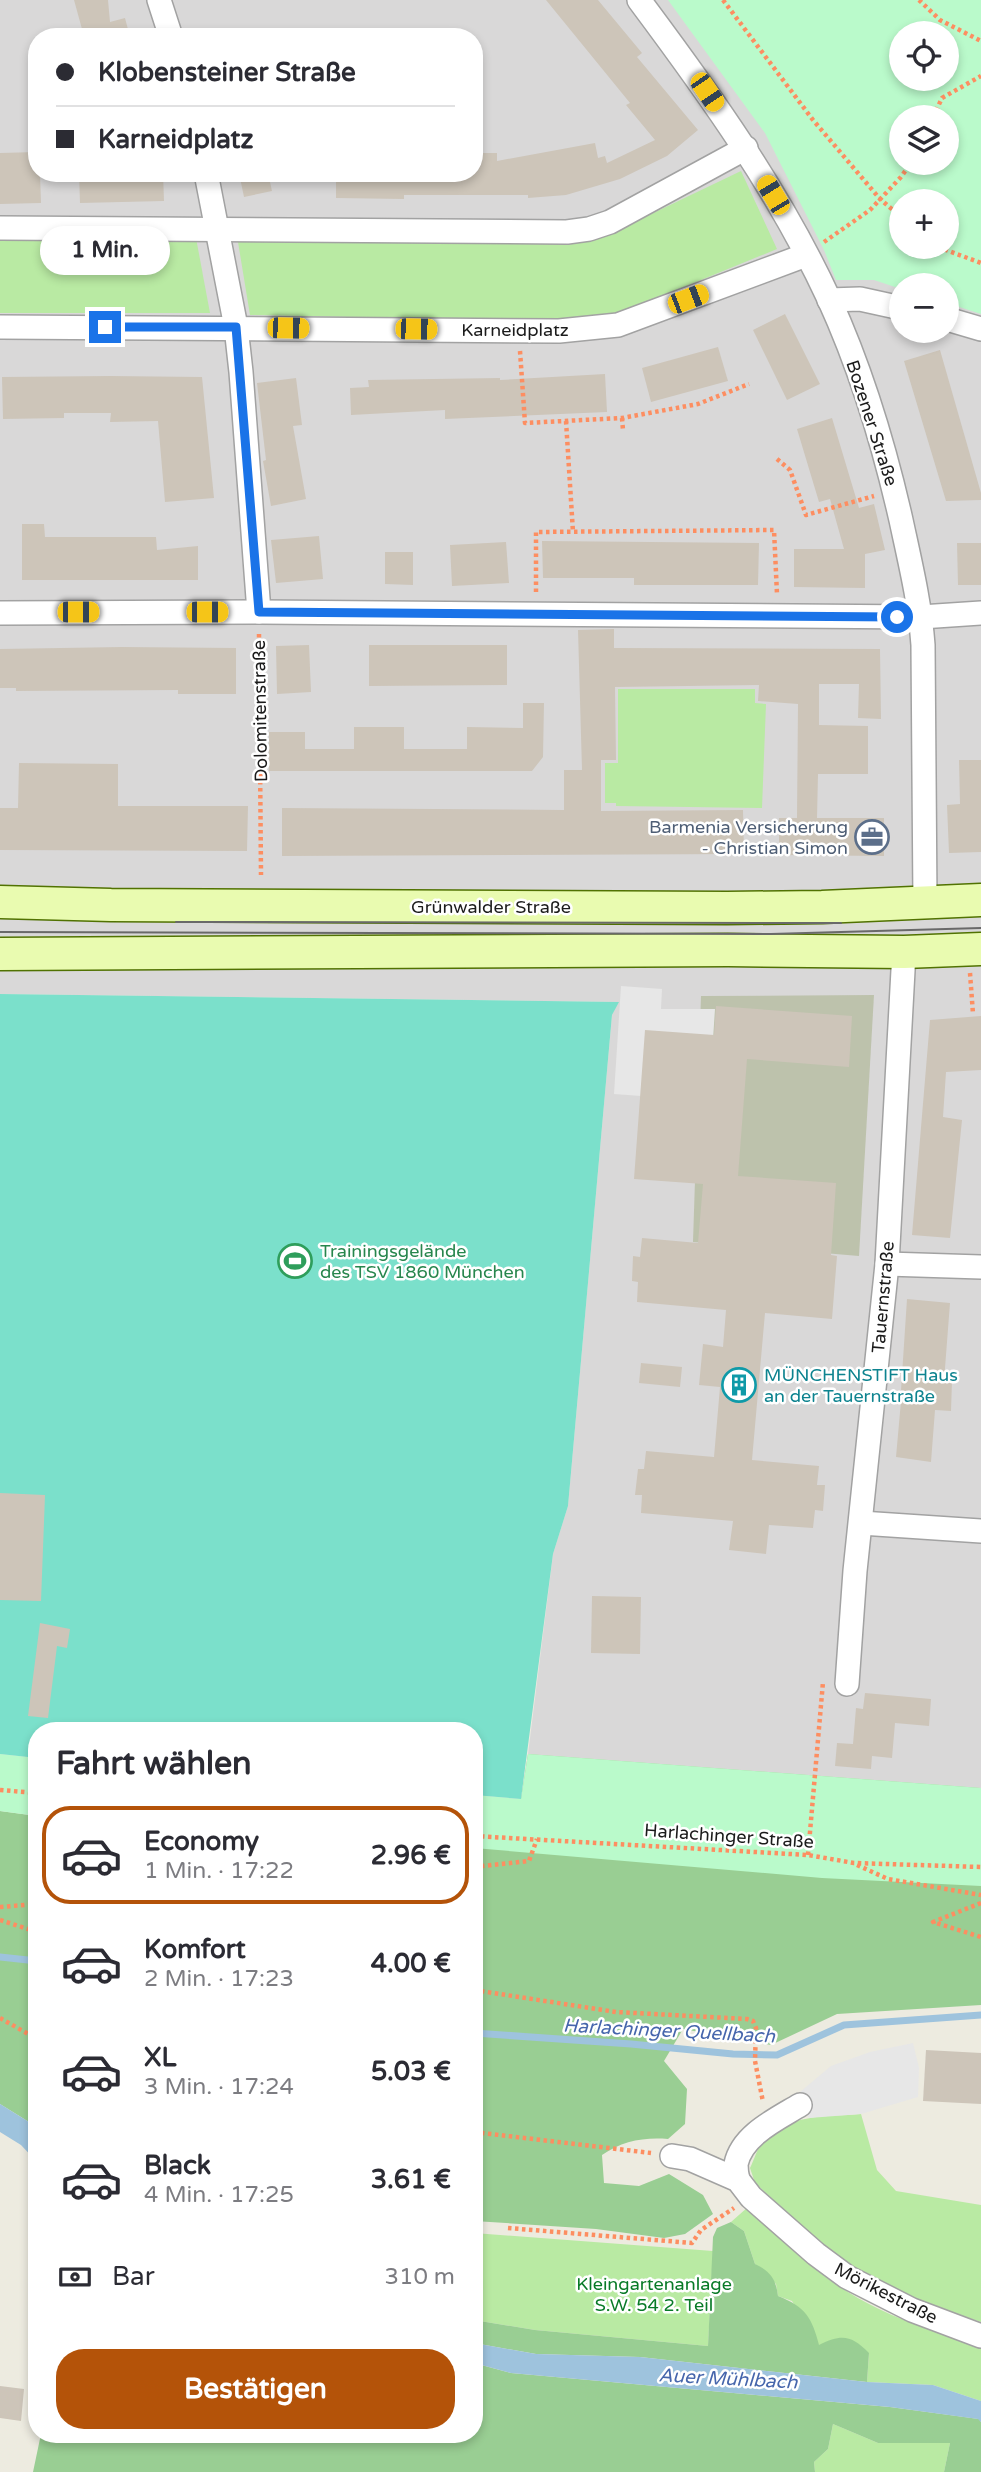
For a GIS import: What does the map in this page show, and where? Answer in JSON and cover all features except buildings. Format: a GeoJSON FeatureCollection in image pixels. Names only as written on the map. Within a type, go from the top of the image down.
{"type":"FeatureCollection","features":[{"type":"Feature","properties":{"kind":"main road","name":"Grünwalder Straße"},"geometry":{"type":"LineString","coordinates":[[0,902],[727,908],[981,900]]}},
{"type":"Feature","properties":{"kind":"main road"},"geometry":{"type":"LineString","coordinates":[[0,954],[728,950],[904,952],[975,960]]}},
{"type":"Feature","properties":{"kind":"street"},"geometry":{"type":"LineString","coordinates":[[159,0],[168,28]]}},
{"type":"Feature","properties":{"kind":"street","name":"Bozener Straße"},"geometry":{"type":"LineString","coordinates":[[639,0],[694,72],[746,148],[830,300],[872,412],[894,491],[921,617],[925,902]]}},
{"type":"Feature","properties":{"kind":"street"},"geometry":{"type":"LineString","coordinates":[[0,228],[544,233],[589,229],[631,211],[746,148]]}},
{"type":"Feature","properties":{"kind":"street"},"geometry":{"type":"LineString","coordinates":[[208,182],[236,327],[259,612]]}},
{"type":"Feature","properties":{"kind":"street","name":"Karneidplatz"},"geometry":{"type":"LineString","coordinates":[[0,327],[559,331],[618,325],[806,255]]}},
{"type":"Feature","properties":{"kind":"street"},"geometry":{"type":"LineString","coordinates":[[830,300],[860,299],[889,305]]}},
{"type":"Feature","properties":{"kind":"street"},"geometry":{"type":"LineString","coordinates":[[959,323],[981,329]]}},
{"type":"Feature","properties":{"kind":"street"},"geometry":{"type":"LineString","coordinates":[[0,613],[259,612],[921,617],[981,613]]}},
{"type":"Feature","properties":{"kind":"street","name":"Tauernstraße"},"geometry":{"type":"LineString","coordinates":[[847,1684],[887,1264],[904,952]]}},
{"type":"Feature","properties":{"kind":"street"},"geometry":{"type":"LineString","coordinates":[[887,1264],[981,1267]]}},
{"type":"Feature","properties":{"kind":"street"},"geometry":{"type":"LineString","coordinates":[[861,1523],[981,1531]]}},
{"type":"Feature","properties":{"kind":"street"},"geometry":{"type":"LineString","coordinates":[[744,2189],[736,2164],[746,2143],[767,2125],[800,2105]]}},
{"type":"Feature","properties":{"kind":"street","name":"Mörikestraße"},"geometry":{"type":"LineString","coordinates":[[672,2156],[690,2159],[744,2189],[816,2254],[847,2277],[912,2310],[981,2336]]}},
{"type":"Feature","properties":{"kind":"path"},"geometry":{"type":"LineString","coordinates":[[723,0],[813,120],[889,207]]}},
{"type":"Feature","properties":{"kind":"path"},"geometry":{"type":"LineString","coordinates":[[919,0],[940,20],[981,41]]}},
{"type":"Feature","properties":{"kind":"path"},"geometry":{"type":"LineString","coordinates":[[939,105],[942,99],[981,76]]}},
{"type":"Feature","properties":{"kind":"path"},"geometry":{"type":"LineString","coordinates":[[806,255],[870,210],[902,175]]}},
{"type":"Feature","properties":{"kind":"path"},"geometry":{"type":"LineString","coordinates":[[959,255],[981,263]]}},
{"type":"Feature","properties":{"kind":"path"},"geometry":{"type":"LineString","coordinates":[[519,331],[526,423],[622,418],[698,404],[749,384]]}},
{"type":"Feature","properties":{"kind":"path"},"geometry":{"type":"LineString","coordinates":[[622,418],[624,430]]}},
{"type":"Feature","properties":{"kind":"path"},"geometry":{"type":"LineString","coordinates":[[566,421],[573,532]]}},
{"type":"Feature","properties":{"kind":"path"},"geometry":{"type":"LineString","coordinates":[[778,459],[790,470],[806,515],[873,496]]}},
{"type":"Feature","properties":{"kind":"path"},"geometry":{"type":"LineString","coordinates":[[536,614],[536,533],[774,530],[778,616]]}},
{"type":"Feature","properties":{"kind":"path","name":"Dolomitenstraße"},"geometry":{"type":"LineString","coordinates":[[259,612],[261,875]]}},
{"type":"Feature","properties":{"kind":"path"},"geometry":{"type":"LineString","coordinates":[[973,1014],[975,960]]}},
{"type":"Feature","properties":{"kind":"path"},"geometry":{"type":"LineString","coordinates":[[0,1790],[28,1792]]}},
{"type":"Feature","properties":{"kind":"path","name":"Harlachinger Straße"},"geometry":{"type":"LineString","coordinates":[[483,1836],[794,1854],[854,1863],[981,1867]]}},
{"type":"Feature","properties":{"kind":"path"},"geometry":{"type":"LineString","coordinates":[[483,1866],[529,1861],[537,1839]]}},
{"type":"Feature","properties":{"kind":"path"},"geometry":{"type":"LineString","coordinates":[[854,1863],[888,1879],[981,1895]]}},
{"type":"Feature","properties":{"kind":"path"},"geometry":{"type":"LineString","coordinates":[[981,1903],[933,1922],[981,1937]]}},
{"type":"Feature","properties":{"kind":"path"},"geometry":{"type":"LineString","coordinates":[[0,1906],[28,1905]]}},
{"type":"Feature","properties":{"kind":"path"},"geometry":{"type":"LineString","coordinates":[[0,1920],[28,1929]]}},
{"type":"Feature","properties":{"kind":"path"},"geometry":{"type":"LineString","coordinates":[[483,1991],[616,2012],[753,2021],[756,2028],[755,2061],[767,2125]]}},
{"type":"Feature","properties":{"kind":"path"},"geometry":{"type":"LineString","coordinates":[[0,2018],[28,2034]]}},
{"type":"Feature","properties":{"kind":"path"},"geometry":{"type":"LineString","coordinates":[[483,2133],[672,2156]]}},
{"type":"Feature","properties":{"kind":"path"},"geometry":{"type":"LineString","coordinates":[[508,2228],[692,2243],[701,2230],[744,2189]]}},
{"type":"Feature","properties":{"kind":"shaded area"},"geometry":{"type":"Polygon","coordinates":[[[0,0],[981,0],[981,1788],[528,1754],[553,1554],[568,1506],[612,1015],[618,1002],[0,994],[0,0]]]}},
{"type":"Feature","properties":{"kind":"shaded area"},"geometry":{"type":"Polygon","coordinates":[[[621,986],[662,989],[661,1009],[715,1009],[709,1101],[614,1094],[621,986]]]}},
{"type":"Feature","properties":{"kind":"shaded area","name":"Trainingsgelände des TSV 1860 München"},"geometry":{"type":"Polygon","coordinates":[[[0,994],[619,1002],[612,1015],[568,1506],[553,1554],[521,1799],[483,1796],[483,1722],[28,1722],[28,1757],[0,1754],[0,994]]]}},
{"type":"Feature","properties":{"kind":"shaded area"},"geometry":{"type":"Polygon","coordinates":[[[874,995],[859,1256],[693,1242],[701,996],[874,995]]]}},
{"type":"Feature","properties":{"kind":"shaded area"},"geometry":{"type":"Polygon","coordinates":[[[913,2043],[919,2068],[918,2097],[861,2114],[809,2118],[794,2097],[831,2066],[870,2052],[913,2043]]]}},
{"type":"Feature","properties":{"kind":"green space"},"geometry":{"type":"Polygon","coordinates":[[[668,0],[981,0],[981,314],[959,307],[959,273],[889,273],[889,285],[874,280],[836,280],[824,250],[765,133],[668,0]]]}},
{"type":"Feature","properties":{"kind":"green space"},"geometry":{"type":"Polygon","coordinates":[[[741,171],[777,249],[618,314],[552,321],[250,315],[238,242],[551,242],[622,228],[741,171]]]}},
{"type":"Feature","properties":{"kind":"green space"},"geometry":{"type":"Polygon","coordinates":[[[0,237],[196,238],[210,313],[0,313],[0,237]]]}},
{"type":"Feature","properties":{"kind":"green space"},"geometry":{"type":"Polygon","coordinates":[[[618,689],[755,689],[755,703],[766,704],[762,808],[616,806],[616,803],[605,803],[605,763],[618,763],[618,689]]]}},
{"type":"Feature","properties":{"kind":"green space"},"geometry":{"type":"Polygon","coordinates":[[[0,1754],[28,1757],[28,1815],[0,1811],[0,1754]]]}},
{"type":"Feature","properties":{"kind":"green space"},"geometry":{"type":"Polygon","coordinates":[[[528,1754],[981,1788],[981,2005],[837,2014],[771,2045],[683,2029],[664,2061],[687,2089],[685,2124],[668,2139],[634,2141],[617,2146],[602,2155],[604,2183],[639,2186],[669,2174],[703,2195],[713,2214],[685,2234],[664,2238],[596,2229],[483,2222],[483,1848],[488,1848],[521,1799],[528,1754]]]}},
{"type":"Feature","properties":{"kind":"green space"},"geometry":{"type":"Polygon","coordinates":[[[528,1754],[981,1788],[981,1886],[822,1878],[483,1849],[483,1796],[521,1799],[528,1754]]]}},
{"type":"Feature","properties":{"kind":"green space"},"geometry":{"type":"Polygon","coordinates":[[[0,1811],[28,1815],[28,2121],[0,2104],[0,1811]]]}},
{"type":"Feature","properties":{"kind":"green space"},"geometry":{"type":"Polygon","coordinates":[[[861,2114],[877,2170],[896,2191],[981,2205],[981,2322],[898,2292],[852,2268],[814,2238],[755,2183],[750,2168],[760,2145],[772,2133],[795,2121],[808,2118],[861,2114]]]}},
{"type":"Feature","properties":{"kind":"green space"},"geometry":{"type":"Polygon","coordinates":[[[748,2207],[809,2264],[842,2289],[904,2320],[981,2345],[981,2401],[933,2385],[867,2382],[869,2353],[819,2346],[792,2301],[778,2296],[776,2284],[755,2264],[744,2231],[731,2222],[748,2207]]]}},
{"type":"Feature","properties":{"kind":"green space"},"geometry":{"type":"Polygon","coordinates":[[[731,2222],[744,2231],[755,2264],[771,2276],[778,2296],[795,2304],[806,2314],[819,2345],[846,2338],[869,2353],[867,2382],[640,2357],[536,2354],[483,2345],[483,2321],[535,2330],[708,2346],[713,2237],[717,2228],[731,2222]]]}},
{"type":"Feature","properties":{"kind":"green space","name":"Kleingartenanlage S.W. 54 2. Teil"},"geometry":{"type":"Polygon","coordinates":[[[483,2234],[713,2251],[708,2346],[535,2330],[483,2321],[483,2234]]]}},
{"type":"Feature","properties":{"kind":"green space"},"geometry":{"type":"Polygon","coordinates":[[[483,2365],[511,2373],[890,2407],[979,2419],[981,2422],[981,2472],[944,2472],[950,2443],[878,2443],[833,2424],[828,2449],[814,2462],[815,2472],[33,2472],[39,2443],[483,2443],[483,2365]]]}},
{"type":"Feature","properties":{"kind":"green space"},"geometry":{"type":"Polygon","coordinates":[[[833,2424],[878,2443],[950,2443],[944,2472],[815,2472],[814,2462],[828,2449],[833,2424]]]}},
{"type":"Feature","properties":{"kind":"water"},"geometry":{"type":"Polygon","coordinates":[[[0,2104],[28,2121],[28,2152],[21,2145],[0,2132],[0,2104]]]}},
{"type":"Feature","properties":{"kind":"water","name":"Auer Mühlbach"},"geometry":{"type":"Polygon","coordinates":[[[483,2345],[536,2354],[640,2357],[867,2382],[933,2385],[981,2401],[981,2422],[978,2419],[890,2407],[511,2373],[483,2365],[483,2345]]]}},
{"type":"Feature","properties":{"kind":"waterway","name":"Harlachinger Quellbach"},"geometry":{"type":"LineString","coordinates":[[0,1957],[28,1960]]}},
{"type":"Feature","properties":{"kind":"waterway","name":"Harlachinger Quellbach"},"geometry":{"type":"LineString","coordinates":[[483,2034],[733,2054],[777,2055],[844,2025],[981,2015]]}},
{"type":"Feature","properties":{"kind":"tram line"},"geometry":{"type":"LineString","coordinates":[[176,922],[841,923]]}},
{"type":"Feature","properties":{"kind":"tram line"},"geometry":{"type":"LineString","coordinates":[[0,932],[771,934],[981,928]]}},
{"type":"Feature","properties":{"kind":"place","name":"Barmenia Versicherung - Christian Simon"},"geometry":{"type":"Point","coordinates":[872,837]}},
{"type":"Feature","properties":{"kind":"place","name":"Trainingsgelände des TSV 1860 München"},"geometry":{"type":"Point","coordinates":[295,1261]}},
{"type":"Feature","properties":{"kind":"place","name":"MÜNCHENSTIFT Haus an der Tauernstraße"},"geometry":{"type":"Point","coordinates":[739,1385]}},
{"type":"Feature","properties":{"kind":"route"},"geometry":{"type":"LineString","coordinates":[[105,327],[236,327],[242,372],[259,612],[897,617]]}}]}
